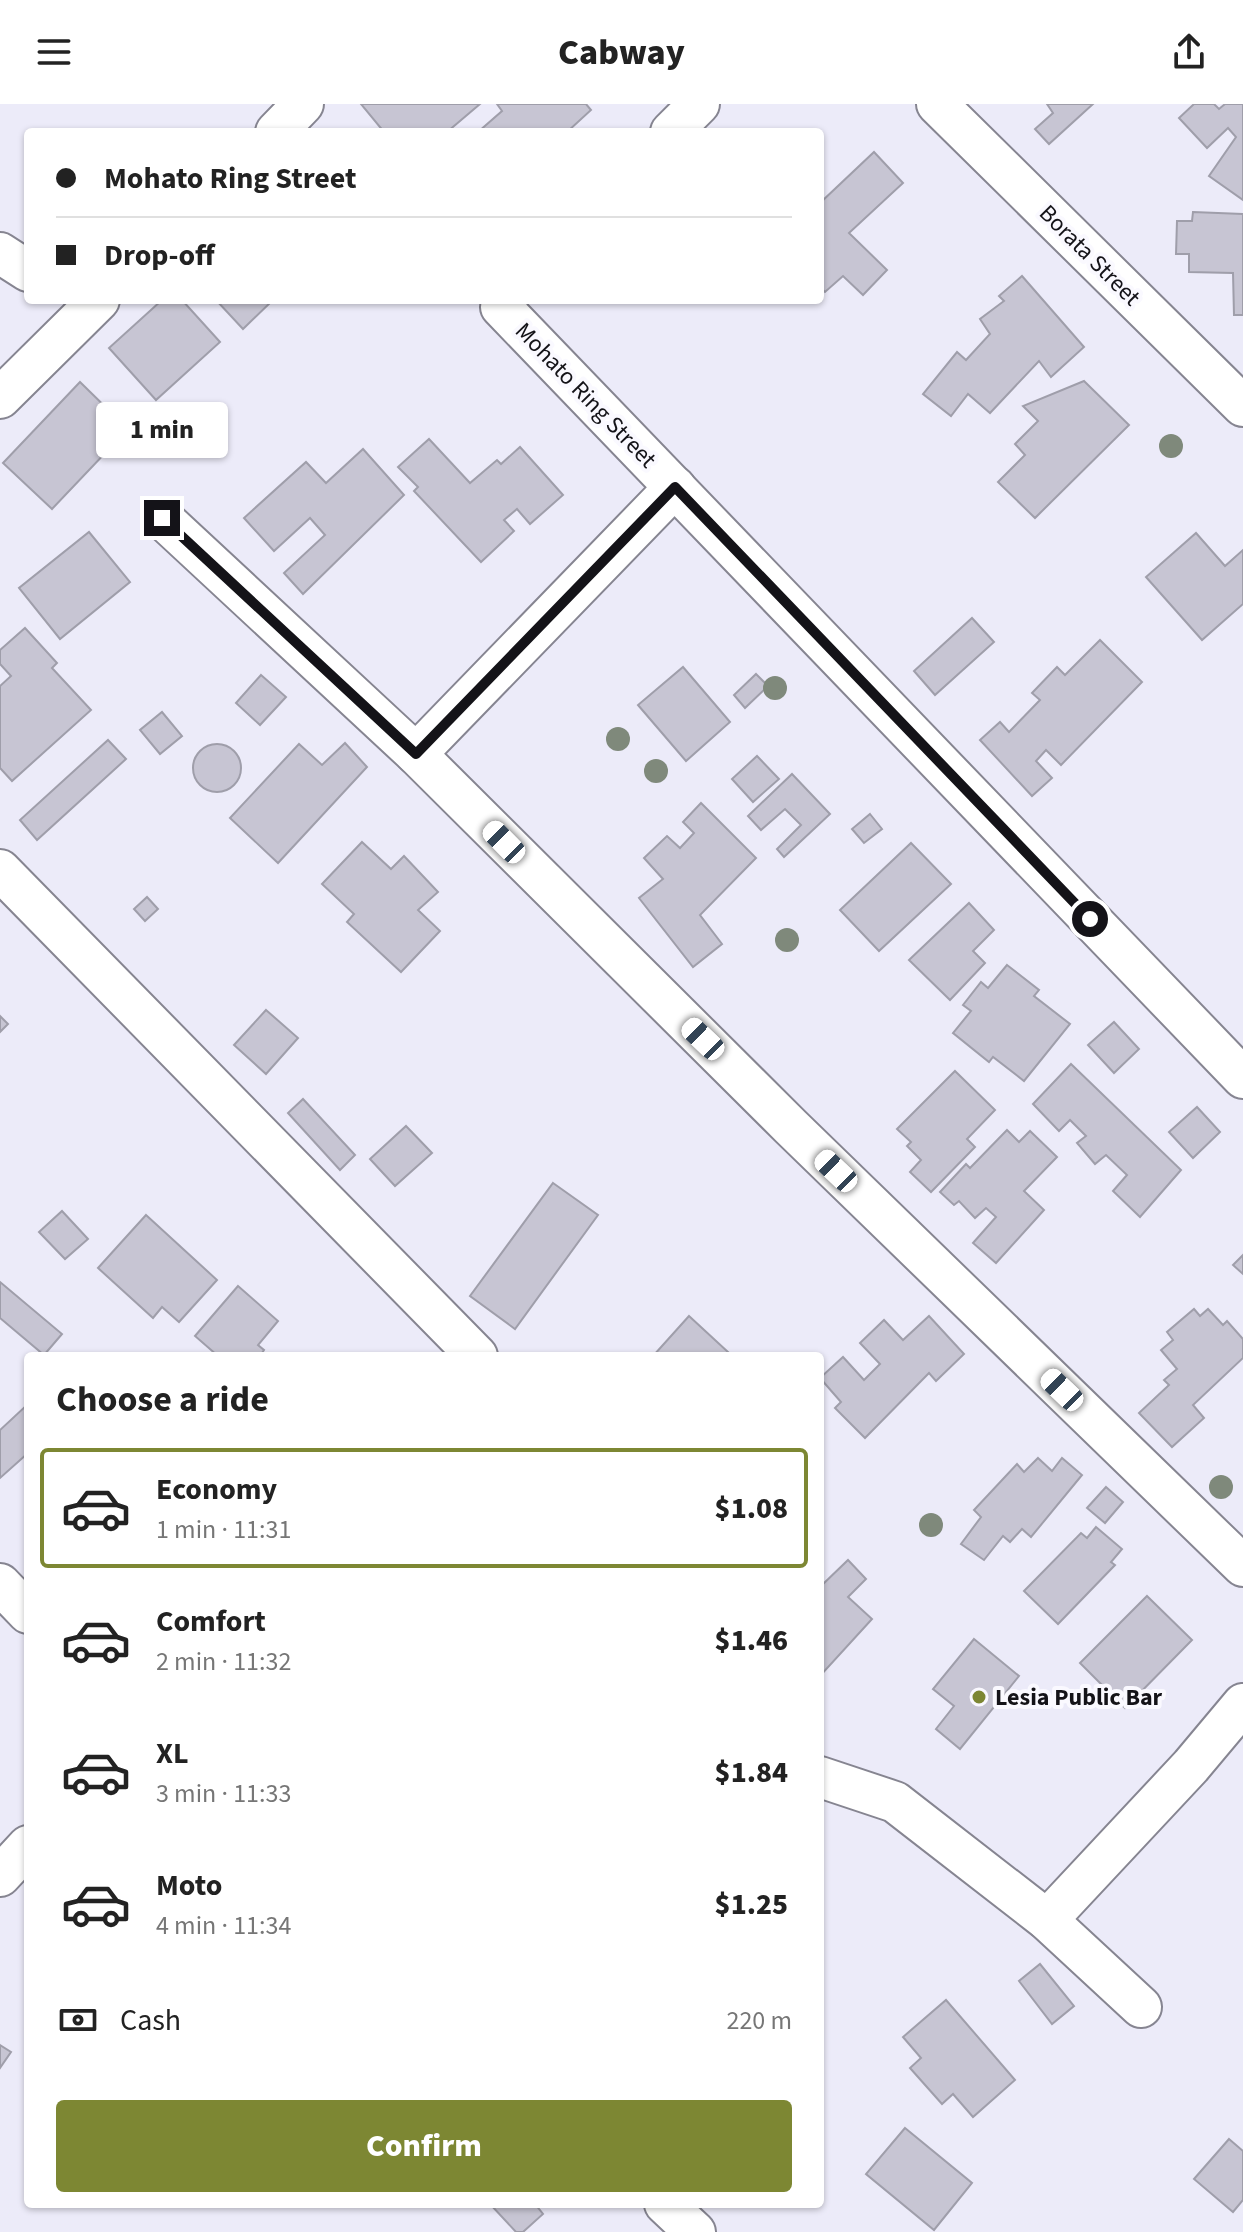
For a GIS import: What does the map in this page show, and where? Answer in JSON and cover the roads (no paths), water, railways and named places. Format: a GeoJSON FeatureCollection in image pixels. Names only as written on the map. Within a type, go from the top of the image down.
{"type":"FeatureCollection","features":[{"type":"Feature","properties":{"kind":"street"},"geometry":{"type":"LineString","coordinates":[[675,128],[699,104]]}},
{"type":"Feature","properties":{"kind":"street","name":"Borata Street"},"geometry":{"type":"LineString","coordinates":[[937,104],[1243,406]]}},
{"type":"Feature","properties":{"kind":"street"},"geometry":{"type":"LineString","coordinates":[[0,253],[24,268]]}},
{"type":"Feature","properties":{"kind":"street"},"geometry":{"type":"LineString","coordinates":[[0,398],[86,304]]}},
{"type":"Feature","properties":{"kind":"street","name":"Mohato Ring Street"},"geometry":{"type":"LineString","coordinates":[[502,304],[1243,1078]]}},
{"type":"Feature","properties":{"kind":"street"},"geometry":{"type":"LineString","coordinates":[[416,754],[675,487]]}},
{"type":"Feature","properties":{"kind":"street"},"geometry":{"type":"LineString","coordinates":[[162,518],[416,754],[791,1127],[1243,1566]]}},
{"type":"Feature","properties":{"kind":"street"},"geometry":{"type":"LineString","coordinates":[[0,870],[473,1352]]}},
{"type":"Feature","properties":{"kind":"street"},"geometry":{"type":"LineString","coordinates":[[0,1584],[24,1609]]}},
{"type":"Feature","properties":{"kind":"street"},"geometry":{"type":"LineString","coordinates":[[1047,1920],[1191,1766],[1243,1704]]}},
{"type":"Feature","properties":{"kind":"street"},"geometry":{"type":"LineString","coordinates":[[824,1778],[895,1802],[1047,1920],[1141,2007]]}},
{"type":"Feature","properties":{"kind":"street"},"geometry":{"type":"LineString","coordinates":[[0,1876],[24,1850]]}},
{"type":"Feature","properties":{"kind":"street"},"geometry":{"type":"LineString","coordinates":[[669,2208],[695,2232]]}},
{"type":"Feature","properties":{"kind":"place","name":"Lesia Public Bar"},"geometry":{"type":"Point","coordinates":[979,1697]}}]}
